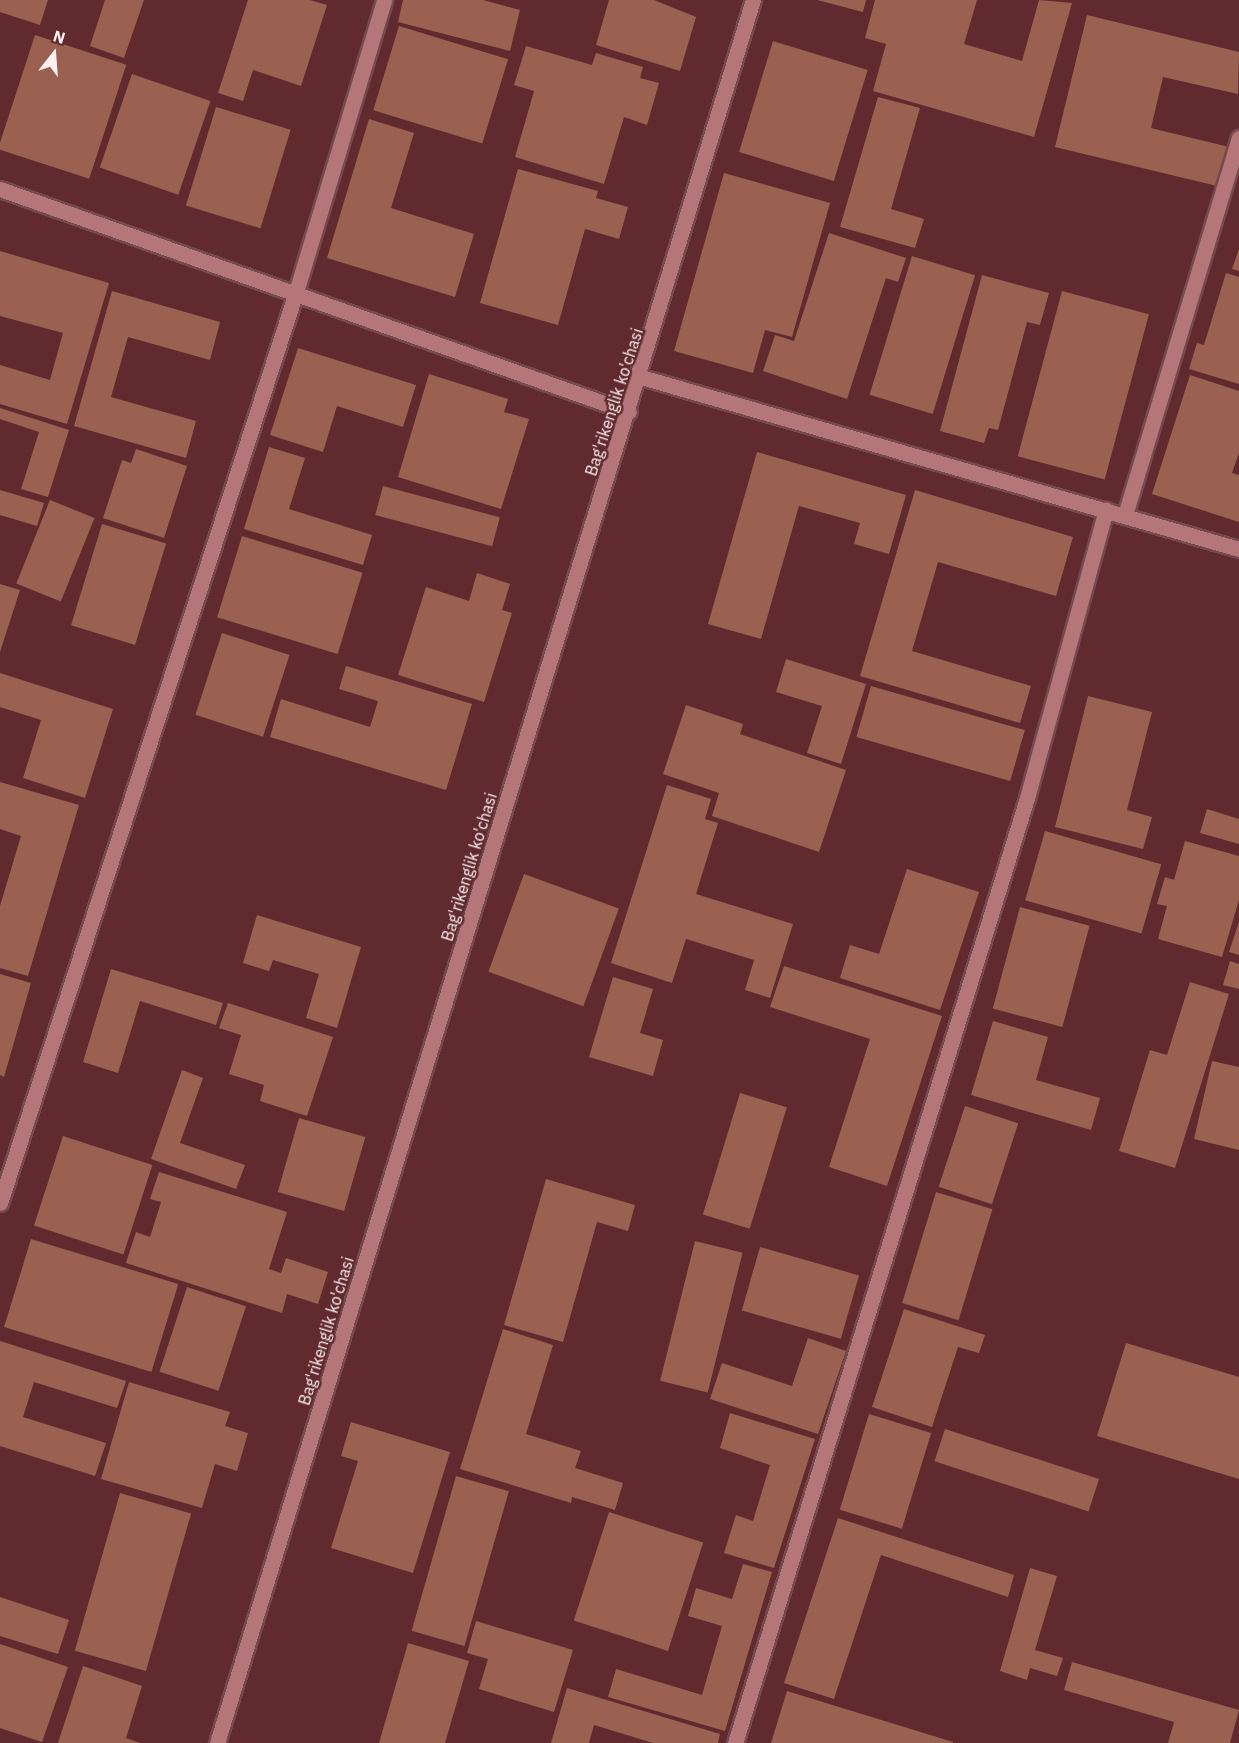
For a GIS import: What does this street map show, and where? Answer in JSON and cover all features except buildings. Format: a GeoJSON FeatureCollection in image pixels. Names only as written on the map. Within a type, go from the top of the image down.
{"type":"FeatureCollection","features":[{"type":"Feature","properties":{"kind":"main road"},"geometry":{"type":"LineString","coordinates":[[0,1203],[296,292],[384,0]]}},
{"type":"Feature","properties":{"kind":"main road","name":"Bag'rikenglik ko'chasi"},"geometry":{"type":"LineString","coordinates":[[217,1743],[641,377],[753,0]]}},
{"type":"Feature","properties":{"kind":"main road"},"geometry":{"type":"LineString","coordinates":[[1125,515],[1239,138]]}},
{"type":"Feature","properties":{"kind":"main road"},"geometry":{"type":"LineString","coordinates":[[0,189],[296,292],[629,412]]}},
{"type":"Feature","properties":{"kind":"main road"},"geometry":{"type":"LineString","coordinates":[[641,377],[1239,549]]}},
{"type":"Feature","properties":{"kind":"main road"},"geometry":{"type":"LineString","coordinates":[[735,1743],[1027,798],[1106,510]]}}]}
